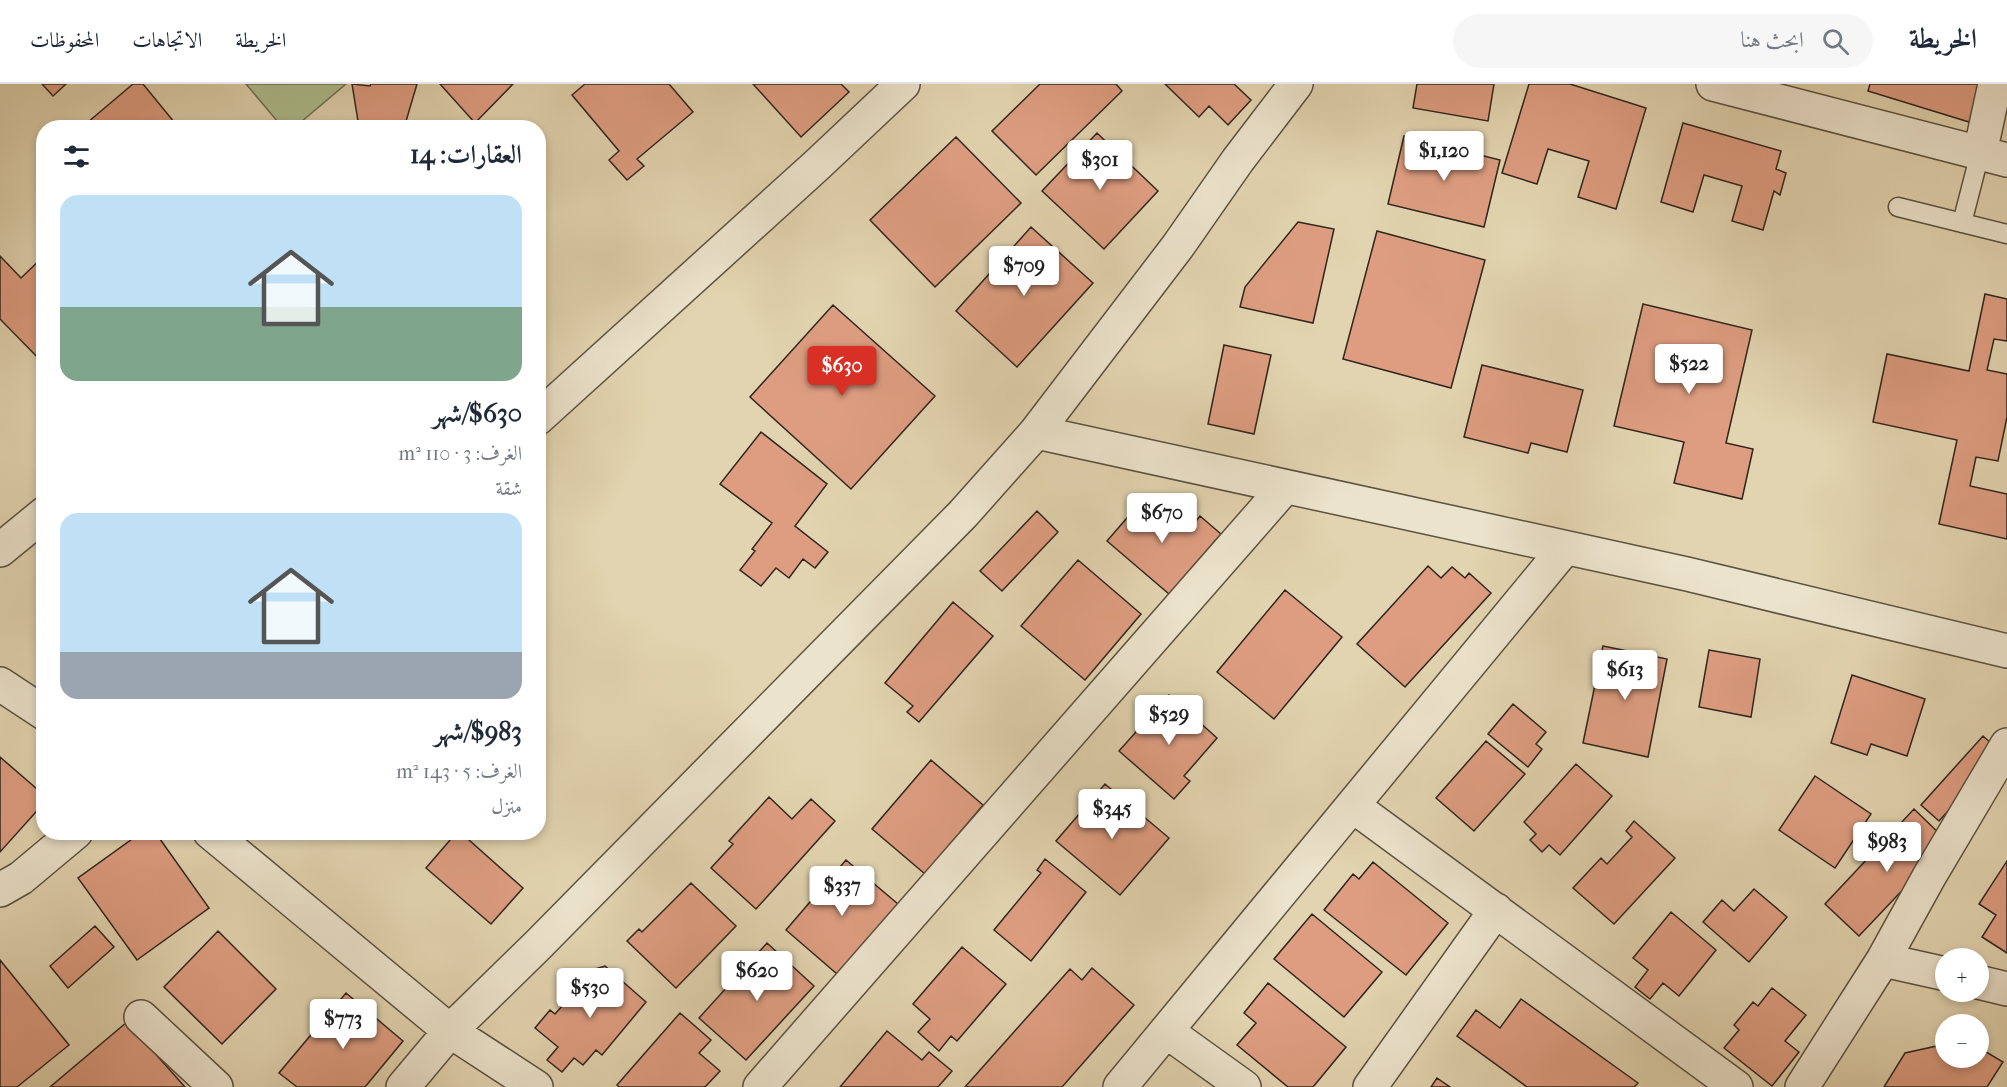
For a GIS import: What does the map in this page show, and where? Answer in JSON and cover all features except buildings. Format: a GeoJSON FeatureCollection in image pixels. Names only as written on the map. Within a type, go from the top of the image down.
{"type":"FeatureCollection","features":[{"type":"Feature","properties":{"kind":"street"},"geometry":{"type":"LineString","coordinates":[[546,411],[903,84]]}},
{"type":"Feature","properties":{"kind":"street"},"geometry":{"type":"LineString","coordinates":[[403,1087],[450,1031],[538,945],[963,514],[1036,432],[1178,246],[1238,160],[1296,84]]}},
{"type":"Feature","properties":{"kind":"street"},"geometry":{"type":"LineString","coordinates":[[1713,84],[1993,156],[1995,84]]}},
{"type":"Feature","properties":{"kind":"street"},"geometry":{"type":"LineString","coordinates":[[1036,432],[1687,574],[2007,651]]}},
{"type":"Feature","properties":{"kind":"street"},"geometry":{"type":"LineString","coordinates":[[760,1087],[1285,487]]}},
{"type":"Feature","properties":{"kind":"street"},"geometry":{"type":"LineString","coordinates":[[0,550],[36,521]]}},
{"type":"Feature","properties":{"kind":"street"},"geometry":{"type":"LineString","coordinates":[[1120,1087],[1565,548]]}},
{"type":"Feature","properties":{"kind":"street"},"geometry":{"type":"LineString","coordinates":[[0,684],[36,708]]}},
{"type":"Feature","properties":{"kind":"street"},"geometry":{"type":"LineString","coordinates":[[1802,1087],[1883,960],[2007,745]]}},
{"type":"Feature","properties":{"kind":"street"},"geometry":{"type":"LineString","coordinates":[[1353,806],[1736,1087]]}},
{"type":"Feature","properties":{"kind":"street"},"geometry":{"type":"LineString","coordinates":[[0,890],[21,878],[66,840]]}},
{"type":"Feature","properties":{"kind":"street"},"geometry":{"type":"LineString","coordinates":[[220,840],[450,1031],[536,1087]]}},
{"type":"Feature","properties":{"kind":"street"},"geometry":{"type":"LineString","coordinates":[[1370,1087],[1496,910]]}},
{"type":"Feature","properties":{"kind":"street"},"geometry":{"type":"LineString","coordinates":[[1883,960],[1935,972]]}},
{"type":"Feature","properties":{"kind":"street"},"geometry":{"type":"LineString","coordinates":[[1989,984],[2007,988]]}},
{"type":"Feature","properties":{"kind":"street"},"geometry":{"type":"LineString","coordinates":[[141,1017],[216,1087]]}},
{"type":"Feature","properties":{"kind":"street"},"geometry":{"type":"LineString","coordinates":[[1166,1031],[1244,1087]]}},
{"type":"Feature","properties":{"kind":"lane"},"geometry":{"type":"LineString","coordinates":[[1962,223],[1993,156]]}},
{"type":"Feature","properties":{"kind":"lane"},"geometry":{"type":"LineString","coordinates":[[1898,207],[2007,234]]}},
{"type":"Feature","properties":{"kind":"green space"},"geometry":{"type":"Polygon","coordinates":[[[246,84],[346,84],[303,120],[276,120],[246,84]]]}}]}
